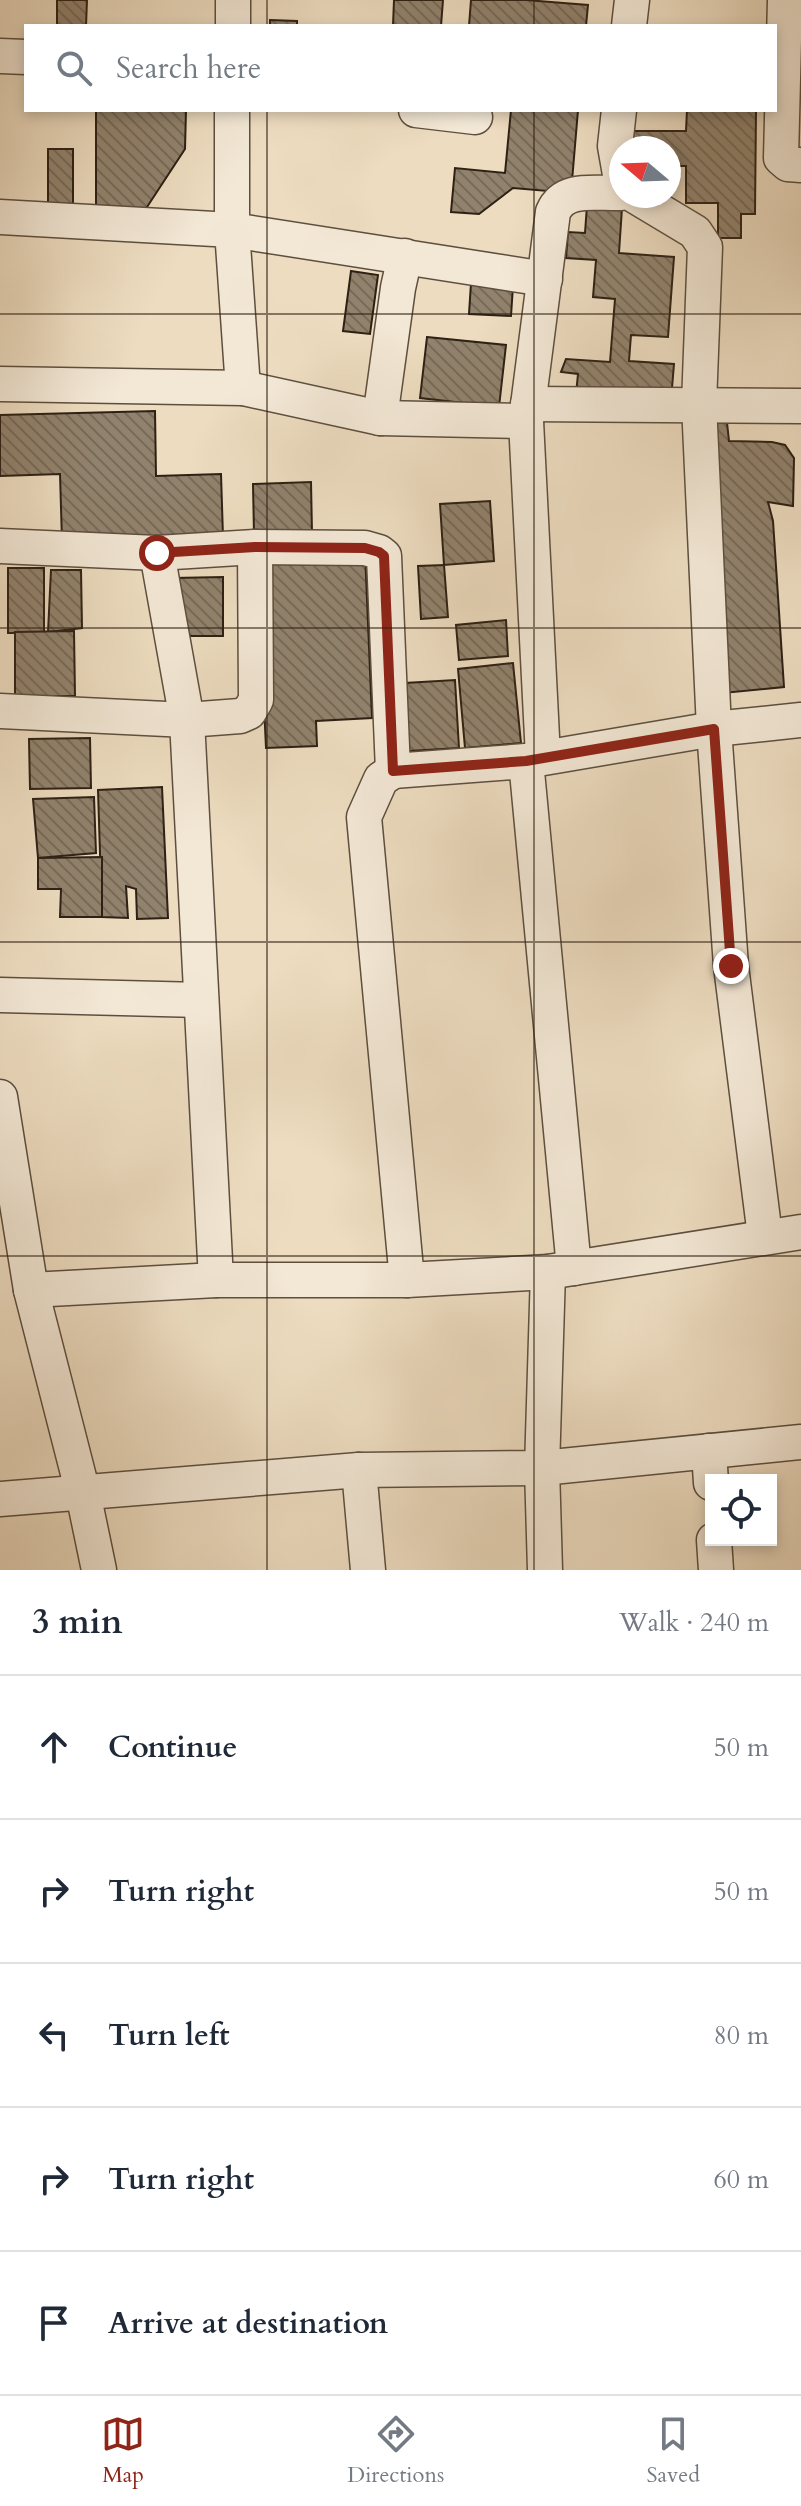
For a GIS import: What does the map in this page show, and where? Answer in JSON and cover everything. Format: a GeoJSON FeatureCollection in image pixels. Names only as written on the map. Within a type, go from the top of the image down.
{"type":"FeatureCollection","features":[{"type":"Feature","properties":{"kind":"street"},"geometry":{"type":"LineString","coordinates":[[233,0],[233,24]]}},
{"type":"Feature","properties":{"kind":"street"},"geometry":{"type":"LineString","coordinates":[[629,24],[632,0]]}},
{"type":"Feature","properties":{"kind":"street"},"geometry":{"type":"LineString","coordinates":[[785,0],[781,158],[788,164],[801,165]]}},
{"type":"Feature","properties":{"kind":"street"},"geometry":{"type":"LineString","coordinates":[[0,56],[24,57]]}},
{"type":"Feature","properties":{"kind":"street"},"geometry":{"type":"LineString","coordinates":[[232,112],[232,230],[243,388]]}},
{"type":"Feature","properties":{"kind":"street"},"geometry":{"type":"LineString","coordinates":[[433,112],[475,117]]}},
{"type":"Feature","properties":{"kind":"street"},"geometry":{"type":"LineString","coordinates":[[616,136],[619,112]]}},
{"type":"Feature","properties":{"kind":"street"},"geometry":{"type":"LineString","coordinates":[[545,1570],[542,1468],[561,1270],[534,759],[527,412],[553,212],[557,202],[568,194],[609,193]]}},
{"type":"Feature","properties":{"kind":"street"},"geometry":{"type":"LineString","coordinates":[[655,208],[695,232],[705,247],[699,404],[714,729],[731,966],[765,1236]]}},
{"type":"Feature","properties":{"kind":"street"},"geometry":{"type":"LineString","coordinates":[[0,217],[232,230],[545,279]]}},
{"type":"Feature","properties":{"kind":"street"},"geometry":{"type":"LineString","coordinates":[[380,418],[405,256]]}},
{"type":"Feature","properties":{"kind":"street"},"geometry":{"type":"LineString","coordinates":[[0,384],[243,388],[380,418],[699,404],[801,406]]}},
{"type":"Feature","properties":{"kind":"street"},"geometry":{"type":"LineString","coordinates":[[0,546],[157,553],[255,547],[371,549],[384,556],[393,771]]}},
{"type":"Feature","properties":{"kind":"street"},"geometry":{"type":"LineString","coordinates":[[0,711],[187,720],[240,716],[249,712],[256,700],[255,547]]}},
{"type":"Feature","properties":{"kind":"street"},"geometry":{"type":"LineString","coordinates":[[157,553],[187,720],[216,1280]]}},
{"type":"Feature","properties":{"kind":"street"},"geometry":{"type":"LineString","coordinates":[[407,1280],[364,817],[381,779],[393,771],[534,759],[714,729],[801,720]]}},
{"type":"Feature","properties":{"kind":"street"},"geometry":{"type":"LineString","coordinates":[[0,995],[201,1000]]}},
{"type":"Feature","properties":{"kind":"street"},"geometry":{"type":"LineString","coordinates":[[0,1097],[20,1274],[83,1493],[99,1570]]}},
{"type":"Feature","properties":{"kind":"street"},"geometry":{"type":"LineString","coordinates":[[20,1274],[216,1280],[407,1280],[561,1270],[801,1232]]}},
{"type":"Feature","properties":{"kind":"street"},"geometry":{"type":"LineString","coordinates":[[0,1499],[359,1470],[710,1467],[801,1442]]}},
{"type":"Feature","properties":{"kind":"street"},"geometry":{"type":"LineString","coordinates":[[359,1470],[368,1570]]}},
{"type":"Feature","properties":{"kind":"street"},"geometry":{"type":"LineString","coordinates":[[714,1546],[716,1570]]}},
{"type":"Feature","properties":{"kind":"building"},"geometry":{"type":"Polygon","coordinates":[[[57,0],[87,0],[86,24],[57,24],[57,0]]]}},
{"type":"Feature","properties":{"kind":"building"},"geometry":{"type":"Polygon","coordinates":[[[394,0],[443,0],[441,24],[393,24],[394,0]]]}},
{"type":"Feature","properties":{"kind":"building"},"geometry":{"type":"Polygon","coordinates":[[[471,0],[588,5],[586,24],[469,24],[471,0]]]}},
{"type":"Feature","properties":{"kind":"building"},"geometry":{"type":"Polygon","coordinates":[[[270,20],[297,21],[297,24],[270,24],[270,20]]]}},
{"type":"Feature","properties":{"kind":"building"},"geometry":{"type":"Polygon","coordinates":[[[96,112],[186,112],[185,149],[145,210],[96,210],[96,112]]]}},
{"type":"Feature","properties":{"kind":"building"},"geometry":{"type":"Polygon","coordinates":[[[511,112],[578,112],[571,193],[513,188],[479,214],[451,212],[455,168],[505,173],[511,112]]]}},
{"type":"Feature","properties":{"kind":"building"},"geometry":{"type":"Polygon","coordinates":[[[687,112],[756,112],[755,214],[741,214],[741,238],[718,238],[718,203],[686,203],[686,166],[681,166],[681,136],[625,136],[625,131],[686,131],[687,112]]]}},
{"type":"Feature","properties":{"kind":"building"},"geometry":{"type":"Polygon","coordinates":[[[48,149],[73,149],[73,206],[48,206],[48,149]]]}},
{"type":"Feature","properties":{"kind":"building"},"geometry":{"type":"Polygon","coordinates":[[[587,205],[622,208],[619,253],[674,257],[668,337],[631,335],[629,361],[674,364],[671,400],[576,394],[578,374],[561,372],[566,359],[610,362],[615,299],[593,297],[596,260],[566,258],[568,232],[585,233],[587,205]]]}},
{"type":"Feature","properties":{"kind":"building"},"geometry":{"type":"Polygon","coordinates":[[[351,271],[378,275],[370,334],[343,331],[351,271]]]}},
{"type":"Feature","properties":{"kind":"building"},"geometry":{"type":"Polygon","coordinates":[[[471,283],[513,286],[511,316],[469,314],[471,283]]]}},
{"type":"Feature","properties":{"kind":"building"},"geometry":{"type":"Polygon","coordinates":[[[427,337],[506,345],[499,407],[420,398],[427,337]]]}},
{"type":"Feature","properties":{"kind":"building"},"geometry":{"type":"Polygon","coordinates":[[[725,404],[729,441],[785,445],[794,458],[793,506],[768,502],[773,521],[784,687],[713,694],[699,412],[725,404]]]}},
{"type":"Feature","properties":{"kind":"building"},"geometry":{"type":"Polygon","coordinates":[[[155,411],[156,476],[221,474],[223,537],[62,541],[60,474],[0,476],[0,415],[155,411]]]}},
{"type":"Feature","properties":{"kind":"building"},"geometry":{"type":"Polygon","coordinates":[[[311,482],[312,533],[254,534],[253,484],[311,482]]]}},
{"type":"Feature","properties":{"kind":"building"},"geometry":{"type":"Polygon","coordinates":[[[490,501],[494,561],[444,565],[440,504],[490,501]]]}},
{"type":"Feature","properties":{"kind":"building"},"geometry":{"type":"Polygon","coordinates":[[[365,552],[372,718],[316,721],[317,746],[266,748],[257,557],[365,552]]]}},
{"type":"Feature","properties":{"kind":"building"},"geometry":{"type":"Polygon","coordinates":[[[444,565],[448,617],[421,619],[418,566],[444,565]]]}},
{"type":"Feature","properties":{"kind":"building"},"geometry":{"type":"Polygon","coordinates":[[[8,568],[44,568],[44,633],[8,633],[8,568]]]}},
{"type":"Feature","properties":{"kind":"building"},"geometry":{"type":"Polygon","coordinates":[[[51,570],[81,570],[82,628],[48,632],[51,570]]]}},
{"type":"Feature","properties":{"kind":"building"},"geometry":{"type":"Polygon","coordinates":[[[223,577],[223,636],[173,636],[173,578],[223,577]]]}},
{"type":"Feature","properties":{"kind":"building"},"geometry":{"type":"Polygon","coordinates":[[[506,620],[508,656],[459,660],[456,625],[506,620]]]}},
{"type":"Feature","properties":{"kind":"building"},"geometry":{"type":"Polygon","coordinates":[[[74,631],[75,696],[15,696],[15,632],[74,631]]]}},
{"type":"Feature","properties":{"kind":"building"},"geometry":{"type":"Polygon","coordinates":[[[513,663],[521,743],[465,748],[458,669],[513,663]]]}},
{"type":"Feature","properties":{"kind":"building"},"geometry":{"type":"Polygon","coordinates":[[[455,680],[459,748],[409,751],[405,683],[455,680]]]}},
{"type":"Feature","properties":{"kind":"building"},"geometry":{"type":"Polygon","coordinates":[[[90,738],[91,788],[30,789],[29,739],[90,738]]]}},
{"type":"Feature","properties":{"kind":"building"},"geometry":{"type":"Polygon","coordinates":[[[162,787],[168,918],[137,919],[136,889],[126,886],[128,918],[102,917],[98,790],[162,787]]]}},
{"type":"Feature","properties":{"kind":"building"},"geometry":{"type":"Polygon","coordinates":[[[94,797],[96,853],[38,858],[33,799],[94,797]]]}},
{"type":"Feature","properties":{"kind":"building"},"geometry":{"type":"Polygon","coordinates":[[[102,857],[102,917],[60,917],[61,889],[38,889],[38,858],[102,857]]]}},
{"type":"Feature","properties":{"kind":"route"},"geometry":{"type":"LineString","coordinates":[[157,553],[255,547],[365,548],[384,556],[393,771],[526,761],[714,729],[731,966]]}}]}
